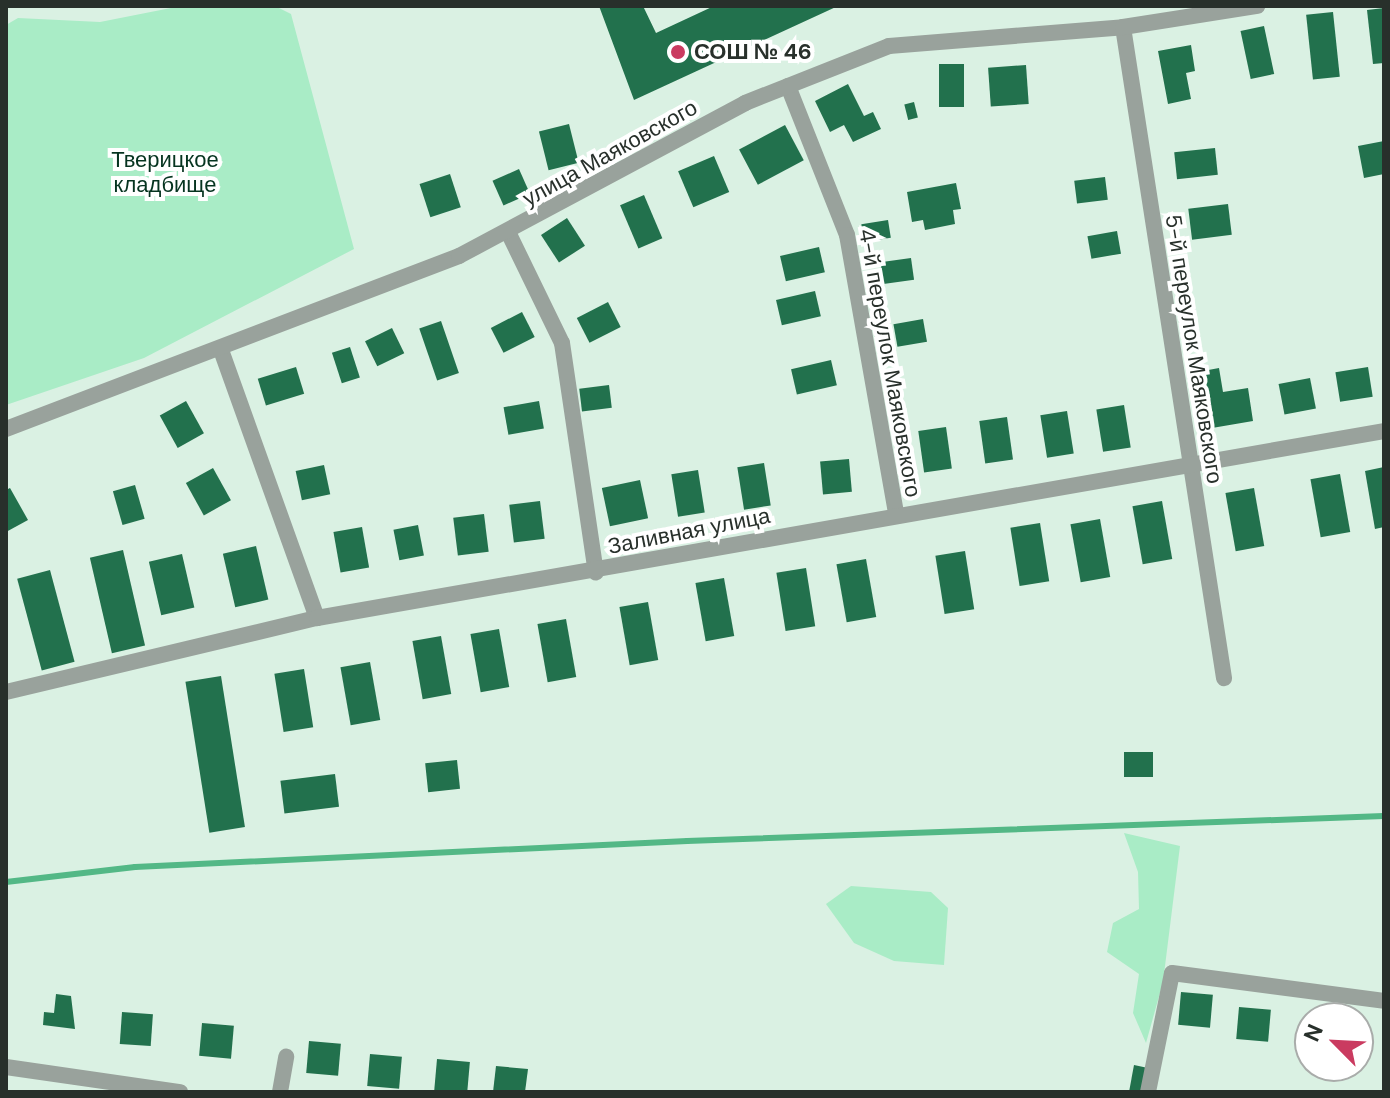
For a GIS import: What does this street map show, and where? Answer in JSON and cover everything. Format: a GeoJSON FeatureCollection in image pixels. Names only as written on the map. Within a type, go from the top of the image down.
{"type":"FeatureCollection","features":[{"type":"Feature","properties":{"kind":"street","name":"улица Маяковского"},"geometry":{"type":"LineString","coordinates":[[6,429],[221,350],[509,234],[745,103],[889,46],[1123,27],[1257,6]]}},
{"type":"Feature","properties":{"kind":"street","name":"5-й переулок Маяковского"},"geometry":{"type":"LineString","coordinates":[[1123,27],[1224,678]]}},
{"type":"Feature","properties":{"kind":"street","name":"4-й переулок Маяковского"},"geometry":{"type":"LineString","coordinates":[[788,86],[847,235],[896,514]]}},
{"type":"Feature","properties":{"kind":"street"},"geometry":{"type":"LineString","coordinates":[[509,234],[562,343],[596,572]]}},
{"type":"Feature","properties":{"kind":"street"},"geometry":{"type":"LineString","coordinates":[[221,350],[317,618]]}},
{"type":"Feature","properties":{"kind":"street","name":"Заливная улица"},"geometry":{"type":"LineString","coordinates":[[6,692],[317,618],[596,572],[1188,461],[1384,431]]}},
{"type":"Feature","properties":{"kind":"street"},"geometry":{"type":"LineString","coordinates":[[1148,1092],[1172,973],[1384,1001]]}},
{"type":"Feature","properties":{"kind":"street"},"geometry":{"type":"LineString","coordinates":[[280,1092],[286,1057]]}},
{"type":"Feature","properties":{"kind":"street"},"geometry":{"type":"LineString","coordinates":[[6,1067],[180,1092]]}},
{"type":"Feature","properties":{"kind":"green space","name":"Тверицкое кладбище"},"geometry":{"type":"Polygon","coordinates":[[[181,6],[275,6],[291,14],[354,249],[144,358],[6,405],[6,25],[18,18],[100,22],[181,6]]]}},
{"type":"Feature","properties":{"kind":"green space"},"geometry":{"type":"Polygon","coordinates":[[[1124,833],[1180,846],[1163,982],[1146,1043],[1133,1013],[1139,974],[1107,952],[1113,923],[1139,909],[1138,872],[1124,833]]]}},
{"type":"Feature","properties":{"kind":"green space"},"geometry":{"type":"Polygon","coordinates":[[[851,886],[931,892],[948,908],[944,965],[894,961],[854,943],[826,904],[851,886]]]}},
{"type":"Feature","properties":{"kind":"building","name":"СОШ № 46"},"geometry":{"type":"Polygon","coordinates":[[[599,6],[643,6],[656,33],[714,6],[838,6],[634,100],[599,6]]]}},
{"type":"Feature","properties":{"kind":"building"},"geometry":{"type":"Polygon","coordinates":[[[1384,8],[1384,63],[1373,64],[1367,10],[1384,8]]]}},
{"type":"Feature","properties":{"kind":"building"},"geometry":{"type":"Polygon","coordinates":[[[1333,12],[1340,77],[1313,79],[1306,15],[1333,12]]]}},
{"type":"Feature","properties":{"kind":"building"},"geometry":{"type":"Polygon","coordinates":[[[1264,26],[1274,74],[1251,79],[1241,31],[1264,26]]]}},
{"type":"Feature","properties":{"kind":"building"},"geometry":{"type":"Polygon","coordinates":[[[1191,45],[1195,71],[1186,73],[1191,99],[1168,104],[1158,51],[1191,45]]]}},
{"type":"Feature","properties":{"kind":"building"},"geometry":{"type":"Polygon","coordinates":[[[939,64],[964,64],[964,107],[939,107],[939,64]]]}},
{"type":"Feature","properties":{"kind":"building"},"geometry":{"type":"Polygon","coordinates":[[[1026,65],[1029,104],[991,107],[988,68],[1026,65]]]}},
{"type":"Feature","properties":{"kind":"building"},"geometry":{"type":"Polygon","coordinates":[[[848,84],[864,116],[873,112],[881,129],[853,142],[844,125],[830,132],[815,101],[848,84]]]}},
{"type":"Feature","properties":{"kind":"building"},"geometry":{"type":"Polygon","coordinates":[[[914,102],[918,118],[908,120],[904,104],[914,102]]]}},
{"type":"Feature","properties":{"kind":"building"},"geometry":{"type":"Polygon","coordinates":[[[569,124],[579,163],[549,170],[539,131],[569,124]]]}},
{"type":"Feature","properties":{"kind":"building"},"geometry":{"type":"Polygon","coordinates":[[[785,125],[804,160],[758,185],[739,149],[785,125]]]}},
{"type":"Feature","properties":{"kind":"building"},"geometry":{"type":"Polygon","coordinates":[[[1384,141],[1384,174],[1364,178],[1358,146],[1384,141]]]}},
{"type":"Feature","properties":{"kind":"building"},"geometry":{"type":"Polygon","coordinates":[[[1215,148],[1218,175],[1177,179],[1174,152],[1215,148]]]}},
{"type":"Feature","properties":{"kind":"building"},"geometry":{"type":"Polygon","coordinates":[[[714,156],[729,192],[693,207],[678,171],[714,156]]]}},
{"type":"Feature","properties":{"kind":"building"},"geometry":{"type":"Polygon","coordinates":[[[519,169],[530,194],[503,205],[493,181],[519,169]]]}},
{"type":"Feature","properties":{"kind":"building"},"geometry":{"type":"Polygon","coordinates":[[[450,174],[461,207],[430,217],[420,184],[450,174]]]}},
{"type":"Feature","properties":{"kind":"building"},"geometry":{"type":"Polygon","coordinates":[[[1105,177],[1108,200],[1077,204],[1074,181],[1105,177]]]}},
{"type":"Feature","properties":{"kind":"building"},"geometry":{"type":"Polygon","coordinates":[[[956,183],[961,209],[953,210],[955,224],[925,230],[923,220],[912,222],[907,192],[956,183]]]}},
{"type":"Feature","properties":{"kind":"building"},"geometry":{"type":"Polygon","coordinates":[[[644,195],[662,238],[638,248],[620,205],[644,195]]]}},
{"type":"Feature","properties":{"kind":"building"},"geometry":{"type":"Polygon","coordinates":[[[1228,204],[1232,235],[1192,240],[1188,209],[1228,204]]]}},
{"type":"Feature","properties":{"kind":"building"},"geometry":{"type":"Polygon","coordinates":[[[567,218],[585,246],[559,263],[541,235],[567,218]]]}},
{"type":"Feature","properties":{"kind":"building"},"geometry":{"type":"Polygon","coordinates":[[[888,220],[891,238],[864,242],[861,224],[888,220]]]}},
{"type":"Feature","properties":{"kind":"building"},"geometry":{"type":"Polygon","coordinates":[[[1117,231],[1121,254],[1091,259],[1087,236],[1117,231]]]}},
{"type":"Feature","properties":{"kind":"building"},"geometry":{"type":"Polygon","coordinates":[[[819,247],[825,272],[786,281],[780,256],[819,247]]]}},
{"type":"Feature","properties":{"kind":"building"},"geometry":{"type":"Polygon","coordinates":[[[911,258],[914,280],[883,284],[880,262],[911,258]]]}},
{"type":"Feature","properties":{"kind":"building"},"geometry":{"type":"Polygon","coordinates":[[[815,291],[821,316],[782,325],[776,300],[815,291]]]}},
{"type":"Feature","properties":{"kind":"building"},"geometry":{"type":"Polygon","coordinates":[[[608,302],[621,327],[590,343],[577,318],[608,302]]]}},
{"type":"Feature","properties":{"kind":"building"},"geometry":{"type":"Polygon","coordinates":[[[522,312],[535,337],[504,353],[491,328],[522,312]]]}},
{"type":"Feature","properties":{"kind":"building"},"geometry":{"type":"Polygon","coordinates":[[[923,319],[927,342],[897,347],[893,324],[923,319]]]}},
{"type":"Feature","properties":{"kind":"building"},"geometry":{"type":"Polygon","coordinates":[[[441,321],[459,373],[437,380],[419,328],[441,321]]]}},
{"type":"Feature","properties":{"kind":"building"},"geometry":{"type":"Polygon","coordinates":[[[392,328],[404,353],[377,366],[365,341],[392,328]]]}},
{"type":"Feature","properties":{"kind":"building"},"geometry":{"type":"Polygon","coordinates":[[[350,347],[360,377],[342,383],[332,353],[350,347]]]}},
{"type":"Feature","properties":{"kind":"building"},"geometry":{"type":"Polygon","coordinates":[[[831,360],[837,385],[797,395],[791,369],[831,360]]]}},
{"type":"Feature","properties":{"kind":"building"},"geometry":{"type":"Polygon","coordinates":[[[296,367],[304,394],[266,405],[258,379],[296,367]]]}},
{"type":"Feature","properties":{"kind":"building"},"geometry":{"type":"Polygon","coordinates":[[[1368,367],[1373,397],[1340,402],[1335,372],[1368,367]]]}},
{"type":"Feature","properties":{"kind":"building"},"geometry":{"type":"Polygon","coordinates":[[[1219,368],[1223,392],[1248,388],[1253,421],[1212,428],[1203,371],[1219,368]]]}},
{"type":"Feature","properties":{"kind":"building"},"geometry":{"type":"Polygon","coordinates":[[[1310,378],[1316,408],[1285,415],[1279,384],[1310,378]]]}},
{"type":"Feature","properties":{"kind":"building"},"geometry":{"type":"Polygon","coordinates":[[[609,385],[612,408],[582,411],[579,389],[609,385]]]}},
{"type":"Feature","properties":{"kind":"building"},"geometry":{"type":"Polygon","coordinates":[[[186,401],[204,433],[178,448],[160,416],[186,401]]]}},
{"type":"Feature","properties":{"kind":"building"},"geometry":{"type":"Polygon","coordinates":[[[539,401],[544,429],[508,435],[504,407],[539,401]]]}},
{"type":"Feature","properties":{"kind":"building"},"geometry":{"type":"Polygon","coordinates":[[[1124,405],[1131,447],[1103,452],[1096,409],[1124,405]]]}},
{"type":"Feature","properties":{"kind":"building"},"geometry":{"type":"Polygon","coordinates":[[[1067,411],[1074,453],[1047,458],[1040,415],[1067,411]]]}},
{"type":"Feature","properties":{"kind":"building"},"geometry":{"type":"Polygon","coordinates":[[[1007,417],[1013,460],[985,463],[979,421],[1007,417]]]}},
{"type":"Feature","properties":{"kind":"building"},"geometry":{"type":"Polygon","coordinates":[[[946,427],[952,469],[924,472],[918,431],[946,427]]]}},
{"type":"Feature","properties":{"kind":"building"},"geometry":{"type":"Polygon","coordinates":[[[849,459],[852,492],[823,494],[820,462],[849,459]]]}},
{"type":"Feature","properties":{"kind":"building"},"geometry":{"type":"Polygon","coordinates":[[[764,463],[771,505],[744,510],[737,467],[764,463]]]}},
{"type":"Feature","properties":{"kind":"building"},"geometry":{"type":"Polygon","coordinates":[[[324,465],[330,494],[302,500],[296,471],[324,465]]]}},
{"type":"Feature","properties":{"kind":"building"},"geometry":{"type":"Polygon","coordinates":[[[1384,467],[1384,527],[1375,529],[1365,471],[1384,467]]]}},
{"type":"Feature","properties":{"kind":"building"},"geometry":{"type":"Polygon","coordinates":[[[213,468],[231,500],[204,515],[186,483],[213,468]]]}},
{"type":"Feature","properties":{"kind":"building"},"geometry":{"type":"Polygon","coordinates":[[[698,470],[705,512],[678,517],[671,474],[698,470]]]}},
{"type":"Feature","properties":{"kind":"building"},"geometry":{"type":"Polygon","coordinates":[[[1340,474],[1350,532],[1321,537],[1310,479],[1340,474]]]}},
{"type":"Feature","properties":{"kind":"building"},"geometry":{"type":"Polygon","coordinates":[[[640,480],[648,518],[610,526],[602,488],[640,480]]]}},
{"type":"Feature","properties":{"kind":"building"},"geometry":{"type":"Polygon","coordinates":[[[135,485],[145,519],[123,525],[113,491],[135,485]]]}},
{"type":"Feature","properties":{"kind":"building"},"geometry":{"type":"Polygon","coordinates":[[[10,488],[28,520],[6,532],[6,490],[10,488]]]}},
{"type":"Feature","properties":{"kind":"building"},"geometry":{"type":"Polygon","coordinates":[[[1254,488],[1264,546],[1236,551],[1225,493],[1254,488]]]}},
{"type":"Feature","properties":{"kind":"building"},"geometry":{"type":"Polygon","coordinates":[[[540,501],[545,539],[514,542],[509,505],[540,501]]]}},
{"type":"Feature","properties":{"kind":"building"},"geometry":{"type":"Polygon","coordinates":[[[1162,501],[1172,559],[1143,564],[1132,506],[1162,501]]]}},
{"type":"Feature","properties":{"kind":"building"},"geometry":{"type":"Polygon","coordinates":[[[484,514],[489,552],[458,555],[453,518],[484,514]]]}},
{"type":"Feature","properties":{"kind":"building"},"geometry":{"type":"Polygon","coordinates":[[[1100,519],[1110,577],[1081,582],[1070,524],[1100,519]]]}},
{"type":"Feature","properties":{"kind":"building"},"geometry":{"type":"Polygon","coordinates":[[[1040,523],[1049,581],[1020,586],[1010,528],[1040,523]]]}},
{"type":"Feature","properties":{"kind":"building"},"geometry":{"type":"Polygon","coordinates":[[[418,525],[424,555],[399,560],[393,530],[418,525]]]}},
{"type":"Feature","properties":{"kind":"building"},"geometry":{"type":"Polygon","coordinates":[[[362,527],[369,567],[341,572],[333,532],[362,527]]]}},
{"type":"Feature","properties":{"kind":"building"},"geometry":{"type":"Polygon","coordinates":[[[256,546],[268,600],[235,607],[223,554],[256,546]]]}},
{"type":"Feature","properties":{"kind":"building"},"geometry":{"type":"Polygon","coordinates":[[[123,550],[145,645],[112,653],[90,558],[123,550]]]}},
{"type":"Feature","properties":{"kind":"building"},"geometry":{"type":"Polygon","coordinates":[[[965,551],[974,609],[945,614],[935,556],[965,551]]]}},
{"type":"Feature","properties":{"kind":"building"},"geometry":{"type":"Polygon","coordinates":[[[182,554],[194,608],[161,615],[149,562],[182,554]]]}},
{"type":"Feature","properties":{"kind":"building"},"geometry":{"type":"Polygon","coordinates":[[[866,559],[876,617],[847,622],[836,564],[866,559]]]}},
{"type":"Feature","properties":{"kind":"building"},"geometry":{"type":"Polygon","coordinates":[[[806,568],[815,626],[786,631],[776,573],[806,568]]]}},
{"type":"Feature","properties":{"kind":"building"},"geometry":{"type":"Polygon","coordinates":[[[50,570],[75,662],[42,671],[17,579],[50,570]]]}},
{"type":"Feature","properties":{"kind":"building"},"geometry":{"type":"Polygon","coordinates":[[[724,578],[734,636],[706,641],[695,583],[724,578]]]}},
{"type":"Feature","properties":{"kind":"building"},"geometry":{"type":"Polygon","coordinates":[[[648,602],[658,660],[630,665],[619,607],[648,602]]]}},
{"type":"Feature","properties":{"kind":"building"},"geometry":{"type":"Polygon","coordinates":[[[566,619],[576,677],[548,682],[537,624],[566,619]]]}},
{"type":"Feature","properties":{"kind":"building"},"geometry":{"type":"Polygon","coordinates":[[[499,629],[509,687],[481,692],[470,634],[499,629]]]}},
{"type":"Feature","properties":{"kind":"building"},"geometry":{"type":"Polygon","coordinates":[[[441,636],[451,694],[423,699],[412,641],[441,636]]]}},
{"type":"Feature","properties":{"kind":"building"},"geometry":{"type":"Polygon","coordinates":[[[370,662],[380,720],[351,725],[340,667],[370,662]]]}},
{"type":"Feature","properties":{"kind":"building"},"geometry":{"type":"Polygon","coordinates":[[[304,669],[313,727],[284,732],[274,674],[304,669]]]}},
{"type":"Feature","properties":{"kind":"building"},"geometry":{"type":"Polygon","coordinates":[[[221,676],[245,827],[209,833],[185,682],[221,676]]]}},
{"type":"Feature","properties":{"kind":"building"},"geometry":{"type":"Polygon","coordinates":[[[1124,752],[1153,752],[1153,777],[1124,777],[1124,752]]]}},
{"type":"Feature","properties":{"kind":"building"},"geometry":{"type":"Polygon","coordinates":[[[457,760],[460,789],[428,792],[425,763],[457,760]]]}},
{"type":"Feature","properties":{"kind":"building"},"geometry":{"type":"Polygon","coordinates":[[[335,774],[339,807],[284,813],[280,781],[335,774]]]}},
{"type":"Feature","properties":{"kind":"building"},"geometry":{"type":"Polygon","coordinates":[[[1181,992],[1213,995],[1210,1028],[1178,1025],[1181,992]]]}},
{"type":"Feature","properties":{"kind":"building"},"geometry":{"type":"Polygon","coordinates":[[[56,994],[71,996],[75,1029],[43,1025],[44,1012],[54,1013],[56,994]]]}},
{"type":"Feature","properties":{"kind":"building"},"geometry":{"type":"Polygon","coordinates":[[[1239,1007],[1271,1010],[1268,1042],[1236,1039],[1239,1007]]]}},
{"type":"Feature","properties":{"kind":"building"},"geometry":{"type":"Polygon","coordinates":[[[122,1012],[153,1014],[151,1046],[120,1044],[122,1012]]]}},
{"type":"Feature","properties":{"kind":"building"},"geometry":{"type":"Polygon","coordinates":[[[202,1023],[234,1026],[231,1059],[199,1056],[202,1023]]]}},
{"type":"Feature","properties":{"kind":"building"},"geometry":{"type":"Polygon","coordinates":[[[309,1041],[341,1044],[338,1076],[306,1073],[309,1041]]]}},
{"type":"Feature","properties":{"kind":"building"},"geometry":{"type":"Polygon","coordinates":[[[370,1054],[402,1057],[399,1089],[367,1086],[370,1054]]]}},
{"type":"Feature","properties":{"kind":"building"},"geometry":{"type":"Polygon","coordinates":[[[437,1059],[470,1062],[467,1092],[434,1092],[437,1059]]]}},
{"type":"Feature","properties":{"kind":"building"},"geometry":{"type":"Polygon","coordinates":[[[1134,1065],[1148,1068],[1143,1092],[1129,1092],[1134,1065]]]}},
{"type":"Feature","properties":{"kind":"building"},"geometry":{"type":"Polygon","coordinates":[[[496,1066],[528,1069],[525,1092],[493,1092],[496,1066]]]}},
{"type":"Feature","properties":{"kind":"waterway"},"geometry":{"type":"LineString","coordinates":[[6,882],[135,867],[687,841],[1384,816]]}},
{"type":"Feature","properties":{"kind":"place","name":"СОШ № 46"},"geometry":{"type":"Point","coordinates":[678,52]}}]}
